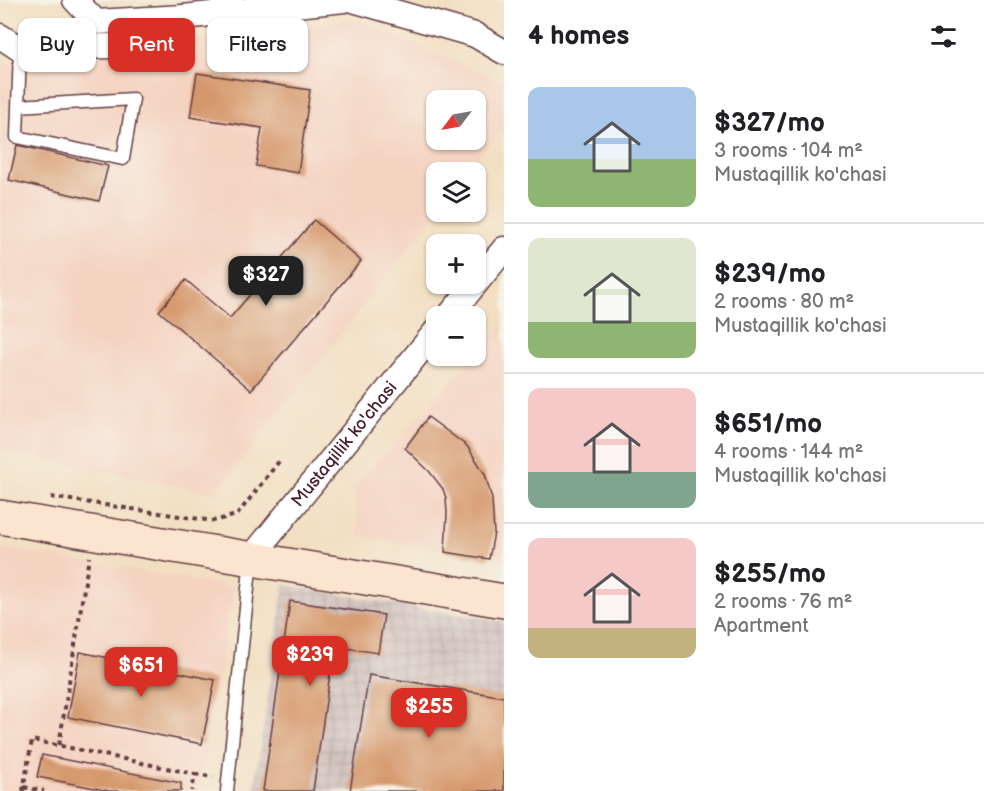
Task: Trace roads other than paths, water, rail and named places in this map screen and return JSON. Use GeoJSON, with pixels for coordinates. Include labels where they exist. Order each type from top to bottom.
{"type":"FeatureCollection","features":[{"type":"Feature","properties":{"kind":"main road"},"geometry":{"type":"LineString","coordinates":[[0,517],[504,602]]}},
{"type":"Feature","properties":{"kind":"street"},"geometry":{"type":"LineString","coordinates":[[75,0],[96,22],[183,17],[345,0]]}},
{"type":"Feature","properties":{"kind":"street"},"geometry":{"type":"LineString","coordinates":[[353,0],[475,35],[504,52]]}},
{"type":"Feature","properties":{"kind":"street"},"geometry":{"type":"LineString","coordinates":[[10,42],[141,45],[183,17]]}},
{"type":"Feature","properties":{"kind":"street"},"geometry":{"type":"LineString","coordinates":[[457,306],[504,249]]}},
{"type":"Feature","properties":{"kind":"street","name":"Mustaqillik ko'chasi"},"geometry":{"type":"LineString","coordinates":[[251,558],[426,343]]}},
{"type":"Feature","properties":{"kind":"lane"},"geometry":{"type":"LineString","coordinates":[[10,42],[18,106],[17,137],[123,159],[134,99],[18,106]]}},
{"type":"Feature","properties":{"kind":"lane"},"geometry":{"type":"LineString","coordinates":[[227,791],[251,558]]}}]}
